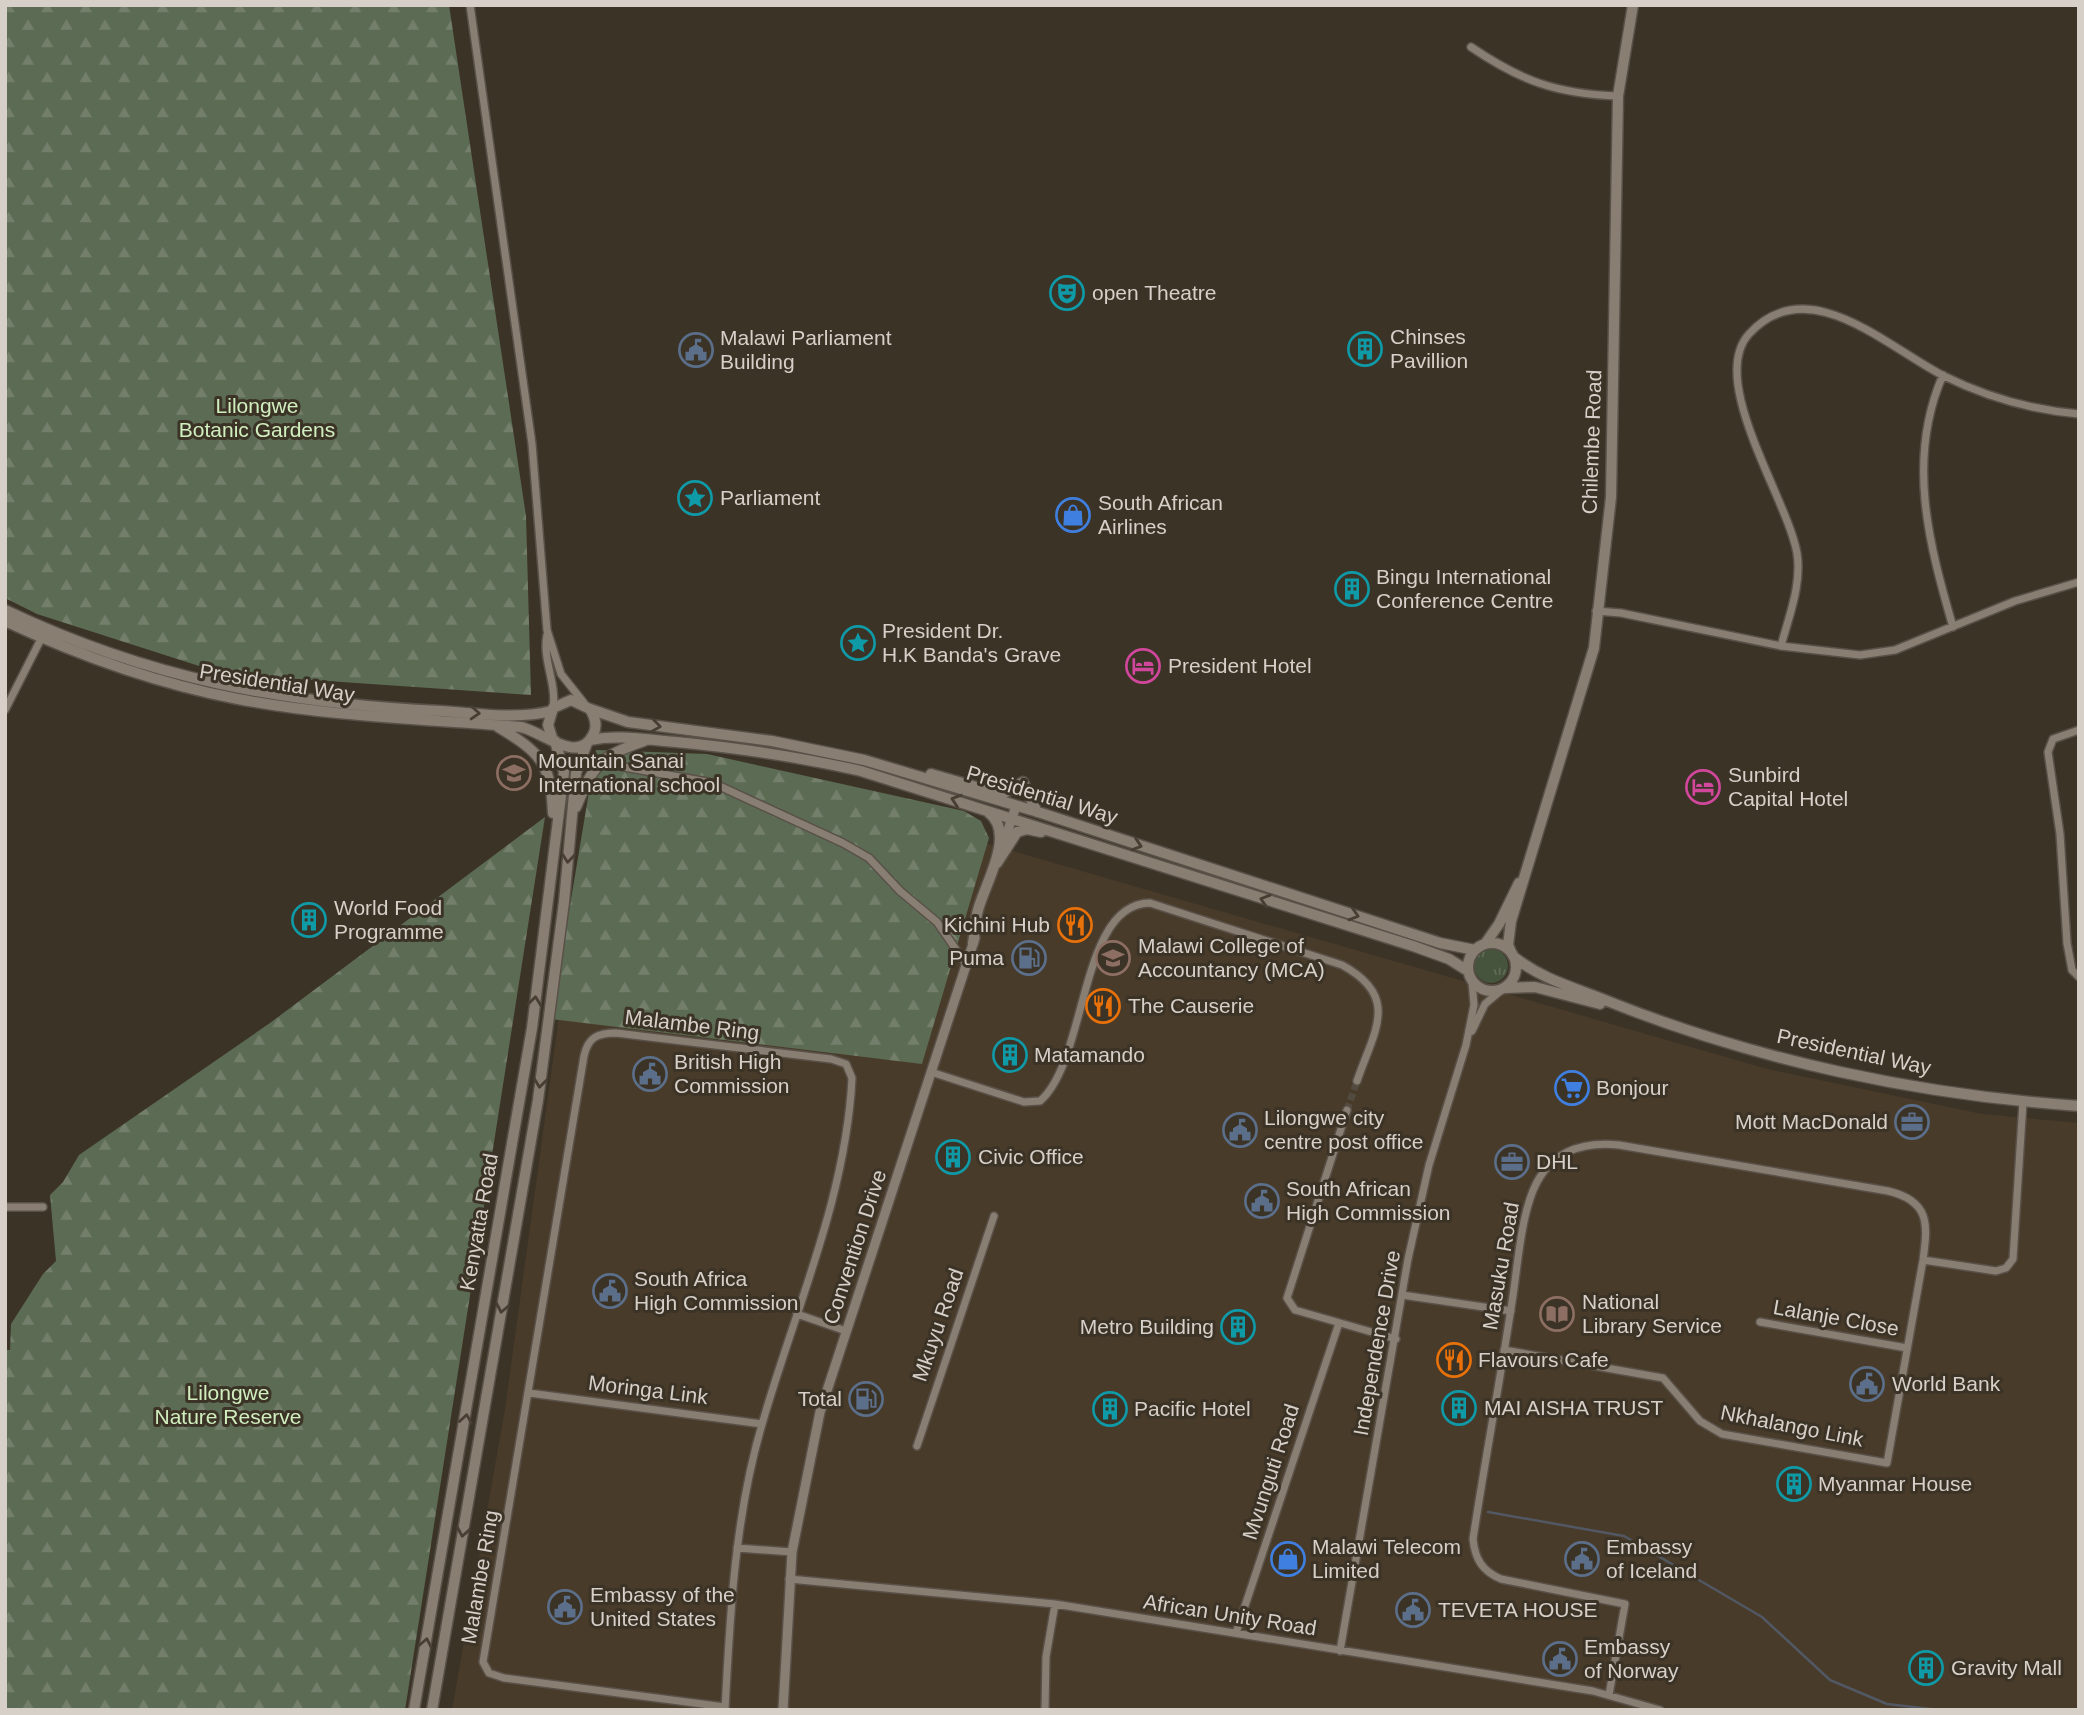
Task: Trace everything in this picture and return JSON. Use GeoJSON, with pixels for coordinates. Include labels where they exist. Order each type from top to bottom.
{"type":"FeatureCollection","features":[{"type":"Feature","properties":{"kind":"main road","name":"Chilembe Road"},"geometry":{"type":"LineString","coordinates":[[1525,870],[1594,648],[1596,611],[1611,497],[1618,96],[1621,60],[1633,5]]}},
{"type":"Feature","properties":{"kind":"main road","name":"Presidential Way"},"geometry":{"type":"LineString","coordinates":[[5,610],[43,627],[176,675],[239,690],[378,708],[518,714],[552,710],[571,701],[628,722],[799,746],[897,770],[1038,812],[1440,943],[1475,950]]}},
{"type":"Feature","properties":{"kind":"main road","name":"Presidential Way"},"geometry":{"type":"LineString","coordinates":[[5,621],[165,681],[240,700],[377,718],[534,730],[572,748],[589,741],[648,740],[790,756],[861,771],[1413,946],[1449,959],[1468,971]]}},
{"type":"Feature","properties":{"kind":"main road"},"geometry":{"type":"LineString","coordinates":[[589,707],[596,724],[589,741]]}},
{"type":"Feature","properties":{"kind":"main road"},"geometry":{"type":"LineString","coordinates":[[552,710],[548,725],[553,740]]}},
{"type":"Feature","properties":{"kind":"main road"},"geometry":{"type":"LineString","coordinates":[[494,725],[527,744],[541,758],[550,779],[555,835]]}},
{"type":"Feature","properties":{"kind":"main road","name":"Kenyatta Road"},"geometry":{"type":"LineString","coordinates":[[414,1710],[532,1028],[564,772],[553,740]]}},
{"type":"Feature","properties":{"kind":"main road"},"geometry":{"type":"LineString","coordinates":[[570,820],[590,772],[626,748],[648,740]]}},
{"type":"Feature","properties":{"kind":"main road","name":"Kenyatta Road"},"geometry":{"type":"LineString","coordinates":[[432,1710],[538,1100],[564,902],[570,820],[578,764],[589,741]]}},
{"type":"Feature","properties":{"kind":"main road"},"geometry":{"type":"LineString","coordinates":[[897,770],[937,775],[997,793],[1006,793],[1023,782],[1038,812]]}},
{"type":"Feature","properties":{"kind":"main road"},"geometry":{"type":"LineString","coordinates":[[973,943],[978,910],[1000,837],[994,816],[978,807]]}},
{"type":"Feature","properties":{"kind":"main road"},"geometry":{"type":"LineString","coordinates":[[996,863],[1012,836],[1027,829],[1091,848],[1129,855]]}},
{"type":"Feature","properties":{"kind":"main road"},"geometry":{"type":"LineString","coordinates":[[1525,870],[1508,934],[1515,975],[1504,988],[1487,991],[1472,982],[1468,971],[1469,959],[1475,950],[1485,944],[1499,924],[1525,870]]}},
{"type":"Feature","properties":{"kind":"main road"},"geometry":{"type":"LineString","coordinates":[[1485,944],[1497,943],[1513,955]]}},
{"type":"Feature","properties":{"kind":"main road","name":"Presidential Way"},"geometry":{"type":"LineString","coordinates":[[1513,955],[1542,976],[1628,1009],[1774,1056],[1949,1092],[2079,1106]]}},
{"type":"Feature","properties":{"kind":"main road","name":"Presidential Way"},"geometry":{"type":"LineString","coordinates":[[1504,988],[1535,987],[1628,1009]]}},
{"type":"Feature","properties":{"kind":"street"},"geometry":{"type":"LineString","coordinates":[[470,5],[533,444],[547,630],[546,649],[555,688],[552,710]]}},
{"type":"Feature","properties":{"kind":"street"},"geometry":{"type":"LineString","coordinates":[[1471,47],[1520,77],[1543,87],[1618,96]]}},
{"type":"Feature","properties":{"kind":"street"},"geometry":{"type":"LineString","coordinates":[[1781,646],[1796,586],[1796,552],[1736,386],[1736,363],[1741,345],[1751,332],[1774,314],[1814,308],[1840,316],[1943,375],[2007,401],[2079,414]]}},
{"type":"Feature","properties":{"kind":"street"},"geometry":{"type":"LineString","coordinates":[[1943,375],[1926,426],[1923,486],[1927,528],[1954,627]]}},
{"type":"Feature","properties":{"kind":"street"},"geometry":{"type":"LineString","coordinates":[[1596,611],[1621,613],[1781,646],[1844,654],[1878,653],[1909,646],[2015,601],[2079,582]]}},
{"type":"Feature","properties":{"kind":"street"},"geometry":{"type":"LineString","coordinates":[[547,630],[561,674],[589,707]]}},
{"type":"Feature","properties":{"kind":"street"},"geometry":{"type":"LineString","coordinates":[[5,710],[42,637]]}},
{"type":"Feature","properties":{"kind":"street"},"geometry":{"type":"LineString","coordinates":[[2079,730],[2053,739],[2048,752],[2060,834],[2068,950],[2072,970],[2079,976]]}},
{"type":"Feature","properties":{"kind":"street"},"geometry":{"type":"LineString","coordinates":[[602,763],[713,783],[843,843],[869,858],[900,891],[937,922],[966,964]]}},
{"type":"Feature","properties":{"kind":"street","name":"Convention Drive"},"geometry":{"type":"LineString","coordinates":[[783,1710],[789,1579],[810,1454],[846,1331],[1016,806]]}},
{"type":"Feature","properties":{"kind":"street"},"geometry":{"type":"LineString","coordinates":[[930,1072],[1024,1102],[1040,1101],[1052,1089],[1065,1063],[1109,926],[1127,908],[1150,904],[1342,965],[1366,980],[1377,997],[1379,1010],[1357,1081]]}},
{"type":"Feature","properties":{"kind":"street","name":"Independence Drive"},"geometry":{"type":"LineString","coordinates":[[1340,1651],[1402,1295],[1429,1165],[1466,1045],[1474,1005],[1472,982]]}},
{"type":"Feature","properties":{"kind":"street","name":"Independence Drive"},"geometry":{"type":"LineString","coordinates":[[1466,1045],[1481,1011],[1504,988]]}},
{"type":"Feature","properties":{"kind":"street","name":"Malambe Ring"},"geometry":{"type":"LineString","coordinates":[[616,1033],[831,1059],[849,1068],[851,1083],[838,1184],[797,1314],[762,1424],[737,1548],[725,1709],[504,1678],[484,1668],[584,1056],[591,1039],[600,1034],[616,1033]]}},
{"type":"Feature","properties":{"kind":"street"},"geometry":{"type":"LineString","coordinates":[[1923,1260],[1996,1271],[2006,1268],[2012,1259],[2023,1102]]}},
{"type":"Feature","properties":{"kind":"street"},"geometry":{"type":"LineString","coordinates":[[1347,1110],[1287,1298],[1295,1310],[1396,1339]]}},
{"type":"Feature","properties":{"kind":"street","name":"Masuku Road"},"geometry":{"type":"LineString","coordinates":[[1609,1695],[1625,1604],[1501,1579],[1485,1570],[1474,1551],[1473,1539],[1504,1350],[1534,1188],[1558,1157],[1585,1145],[1619,1145],[1899,1194],[1915,1203],[1925,1217],[1927,1234],[1887,1463]]}},
{"type":"Feature","properties":{"kind":"street"},"geometry":{"type":"LineString","coordinates":[[5,1206],[43,1206]]}},
{"type":"Feature","properties":{"kind":"street","name":"Mkuyu Road"},"geometry":{"type":"LineString","coordinates":[[917,1446],[994,1216]]}},
{"type":"Feature","properties":{"kind":"street"},"geometry":{"type":"LineString","coordinates":[[1402,1295],[1511,1311]]}},
{"type":"Feature","properties":{"kind":"street"},"geometry":{"type":"LineString","coordinates":[[797,1314],[846,1331]]}},
{"type":"Feature","properties":{"kind":"street","name":"Lalanje Close"},"geometry":{"type":"LineString","coordinates":[[1760,1322],[1907,1348]]}},
{"type":"Feature","properties":{"kind":"street","name":"Mvunguti Road"},"geometry":{"type":"LineString","coordinates":[[1236,1633],[1339,1324]]}},
{"type":"Feature","properties":{"kind":"street","name":"Nkhalango Link"},"geometry":{"type":"LineString","coordinates":[[1504,1350],[1654,1375],[1669,1382],[1700,1421],[1714,1431],[1887,1463]]}},
{"type":"Feature","properties":{"kind":"street","name":"Moringa Link"},"geometry":{"type":"LineString","coordinates":[[529,1393],[762,1424]]}},
{"type":"Feature","properties":{"kind":"street"},"geometry":{"type":"LineString","coordinates":[[737,1548],[792,1552]]}},
{"type":"Feature","properties":{"kind":"street","name":"African Unity Road"},"geometry":{"type":"LineString","coordinates":[[789,1579],[1055,1604],[1609,1695],[1660,1710]]}},
{"type":"Feature","properties":{"kind":"street"},"geometry":{"type":"LineString","coordinates":[[1045,1710],[1046,1657],[1055,1604]]}},
{"type":"Feature","properties":{"kind":"shaded area"},"geometry":{"type":"Polygon","coordinates":[[[595,755],[992,845],[1767,1069],[1982,1114],[2079,1123],[2079,1710],[452,1710],[505,1409],[595,755]]]}},
{"type":"Feature","properties":{"kind":"green space","name":"Lilongwe Botanic Gardens"},"geometry":{"type":"Polygon","coordinates":[[[5,5],[449,5],[526,516],[531,695],[224,674],[37,614],[5,598],[5,5]]]}},
{"type":"Feature","properties":{"kind":"green space"},"geometry":{"type":"Polygon","coordinates":[[[596,750],[707,754],[964,811],[981,821],[989,838],[922,1064],[551,1019],[596,750]]]}},
{"type":"Feature","properties":{"kind":"green space","name":"Lilongwe Nature Reserve"},"geometry":{"type":"Polygon","coordinates":[[[545,817],[405,1710],[5,1710],[5,1350],[10,1350],[11,1324],[43,1274],[56,1261],[50,1195],[63,1182],[79,1155],[270,1023],[545,817]]]}},
{"type":"Feature","properties":{"kind":"green space"},"geometry":{"type":"Polygon","coordinates":[[[1491,949],[1503,954],[1508,966],[1503,978],[1491,983],[1479,978],[1474,966],[1479,954],[1491,949]]]}},
{"type":"Feature","properties":{"kind":"waterway"},"geometry":{"type":"LineString","coordinates":[[1488,1512],[1624,1536],[1762,1617],[1830,1680],[1887,1704],[1939,1710]]}},
{"type":"Feature","properties":{"kind":"tunnel"},"geometry":{"type":"LineString","coordinates":[[1347,1110],[1357,1081]]}},
{"type":"Feature","properties":{"kind":"place","name":"open Theatre"},"geometry":{"type":"Point","coordinates":[1067,293]}},
{"type":"Feature","properties":{"kind":"place","name":"Chinses Pavillion"},"geometry":{"type":"Point","coordinates":[1365,349]}},
{"type":"Feature","properties":{"kind":"place","name":"Malawi Parliament Building"},"geometry":{"type":"Point","coordinates":[696,350]}},
{"type":"Feature","properties":{"kind":"place","name":"Parliament"},"geometry":{"type":"Point","coordinates":[695,498]}},
{"type":"Feature","properties":{"kind":"place","name":"South African Airlines"},"geometry":{"type":"Point","coordinates":[1073,515]}},
{"type":"Feature","properties":{"kind":"place","name":"Bingu International Conference Centre"},"geometry":{"type":"Point","coordinates":[1352,589]}},
{"type":"Feature","properties":{"kind":"place","name":"President Dr. H.K Banda's Grave"},"geometry":{"type":"Point","coordinates":[858,643]}},
{"type":"Feature","properties":{"kind":"place","name":"President Hotel"},"geometry":{"type":"Point","coordinates":[1143,666]}},
{"type":"Feature","properties":{"kind":"place","name":"Mountain Sanai International school"},"geometry":{"type":"Point","coordinates":[514,773]}},
{"type":"Feature","properties":{"kind":"place","name":"Sunbird Capital Hotel"},"geometry":{"type":"Point","coordinates":[1703,787]}},
{"type":"Feature","properties":{"kind":"place","name":"World Food Programme"},"geometry":{"type":"Point","coordinates":[309,920]}},
{"type":"Feature","properties":{"kind":"place","name":"Kichini Hub"},"geometry":{"type":"Point","coordinates":[1075,925]}},
{"type":"Feature","properties":{"kind":"place","name":"Puma"},"geometry":{"type":"Point","coordinates":[1029,958]}},
{"type":"Feature","properties":{"kind":"place","name":"Malawi College of Accountancy (MCA)"},"geometry":{"type":"Point","coordinates":[1113,958]}},
{"type":"Feature","properties":{"kind":"place","name":"The Causerie"},"geometry":{"type":"Point","coordinates":[1103,1006]}},
{"type":"Feature","properties":{"kind":"place","name":"Matamando"},"geometry":{"type":"Point","coordinates":[1010,1055]}},
{"type":"Feature","properties":{"kind":"place","name":"British High Commission"},"geometry":{"type":"Point","coordinates":[650,1074]}},
{"type":"Feature","properties":{"kind":"place","name":"Bonjour"},"geometry":{"type":"Point","coordinates":[1572,1088]}},
{"type":"Feature","properties":{"kind":"place","name":"Mott MacDonald"},"geometry":{"type":"Point","coordinates":[1912,1122]}},
{"type":"Feature","properties":{"kind":"place","name":"Lilongwe city centre post office"},"geometry":{"type":"Point","coordinates":[1240,1130]}},
{"type":"Feature","properties":{"kind":"place","name":"Civic Office"},"geometry":{"type":"Point","coordinates":[953,1157]}},
{"type":"Feature","properties":{"kind":"place","name":"DHL"},"geometry":{"type":"Point","coordinates":[1512,1162]}},
{"type":"Feature","properties":{"kind":"place","name":"South African High Commission"},"geometry":{"type":"Point","coordinates":[1262,1201]}},
{"type":"Feature","properties":{"kind":"place","name":"South Africa High Commission"},"geometry":{"type":"Point","coordinates":[610,1291]}},
{"type":"Feature","properties":{"kind":"place","name":"National Library Service"},"geometry":{"type":"Point","coordinates":[1557,1314]}},
{"type":"Feature","properties":{"kind":"place","name":"Metro Building"},"geometry":{"type":"Point","coordinates":[1238,1327]}},
{"type":"Feature","properties":{"kind":"place","name":"Flavours Cafe"},"geometry":{"type":"Point","coordinates":[1454,1360]}},
{"type":"Feature","properties":{"kind":"place","name":"World Bank"},"geometry":{"type":"Point","coordinates":[1867,1384]}},
{"type":"Feature","properties":{"kind":"place","name":"Total"},"geometry":{"type":"Point","coordinates":[866,1399]}},
{"type":"Feature","properties":{"kind":"place","name":"MAI AISHA TRUST"},"geometry":{"type":"Point","coordinates":[1459,1408]}},
{"type":"Feature","properties":{"kind":"place","name":"Pacific Hotel"},"geometry":{"type":"Point","coordinates":[1110,1409]}},
{"type":"Feature","properties":{"kind":"place","name":"Myanmar House"},"geometry":{"type":"Point","coordinates":[1794,1484]}},
{"type":"Feature","properties":{"kind":"place","name":"Malawi Telecom Limited"},"geometry":{"type":"Point","coordinates":[1288,1559]}},
{"type":"Feature","properties":{"kind":"place","name":"Embassy of Iceland"},"geometry":{"type":"Point","coordinates":[1582,1559]}},
{"type":"Feature","properties":{"kind":"place","name":"Embassy of the United States"},"geometry":{"type":"Point","coordinates":[565,1607]}},
{"type":"Feature","properties":{"kind":"place","name":"TEVETA HOUSE"},"geometry":{"type":"Point","coordinates":[1413,1610]}},
{"type":"Feature","properties":{"kind":"place","name":"Embassy of Norway"},"geometry":{"type":"Point","coordinates":[1560,1659]}},
{"type":"Feature","properties":{"kind":"place","name":"Gravity Mall"},"geometry":{"type":"Point","coordinates":[1926,1668]}}]}
